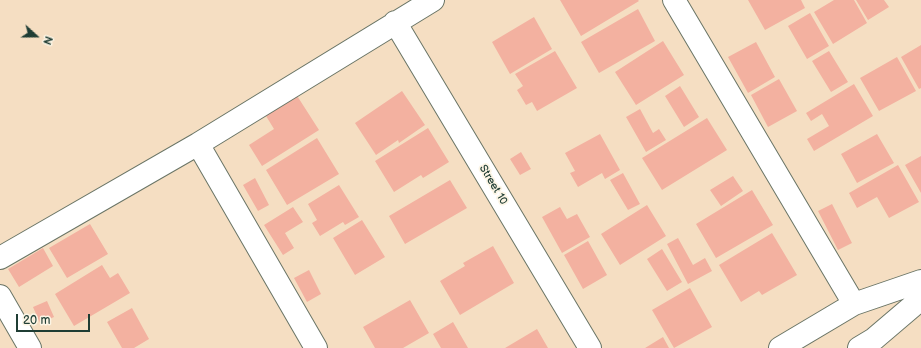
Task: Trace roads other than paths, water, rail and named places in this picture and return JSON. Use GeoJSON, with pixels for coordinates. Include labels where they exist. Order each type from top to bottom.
{"type":"FeatureCollection","features":[{"type":"Feature","properties":{"kind":"street"},"geometry":{"type":"LineString","coordinates":[[0,258],[198,144],[433,0]]}},
{"type":"Feature","properties":{"kind":"street"},"geometry":{"type":"LineString","coordinates":[[674,0],[854,304]]}},
{"type":"Feature","properties":{"kind":"street","name":"Street 10"},"geometry":{"type":"LineString","coordinates":[[395,22],[590,348]]}},
{"type":"Feature","properties":{"kind":"street"},"geometry":{"type":"LineString","coordinates":[[198,144],[316,348]]}},
{"type":"Feature","properties":{"kind":"street"},"geometry":{"type":"LineString","coordinates":[[780,348],[854,304],[921,281]]}},
{"type":"Feature","properties":{"kind":"street"},"geometry":{"type":"LineString","coordinates":[[0,296],[30,348]]}},
{"type":"Feature","properties":{"kind":"street"},"geometry":{"type":"LineString","coordinates":[[871,345],[921,299]]}}]}
